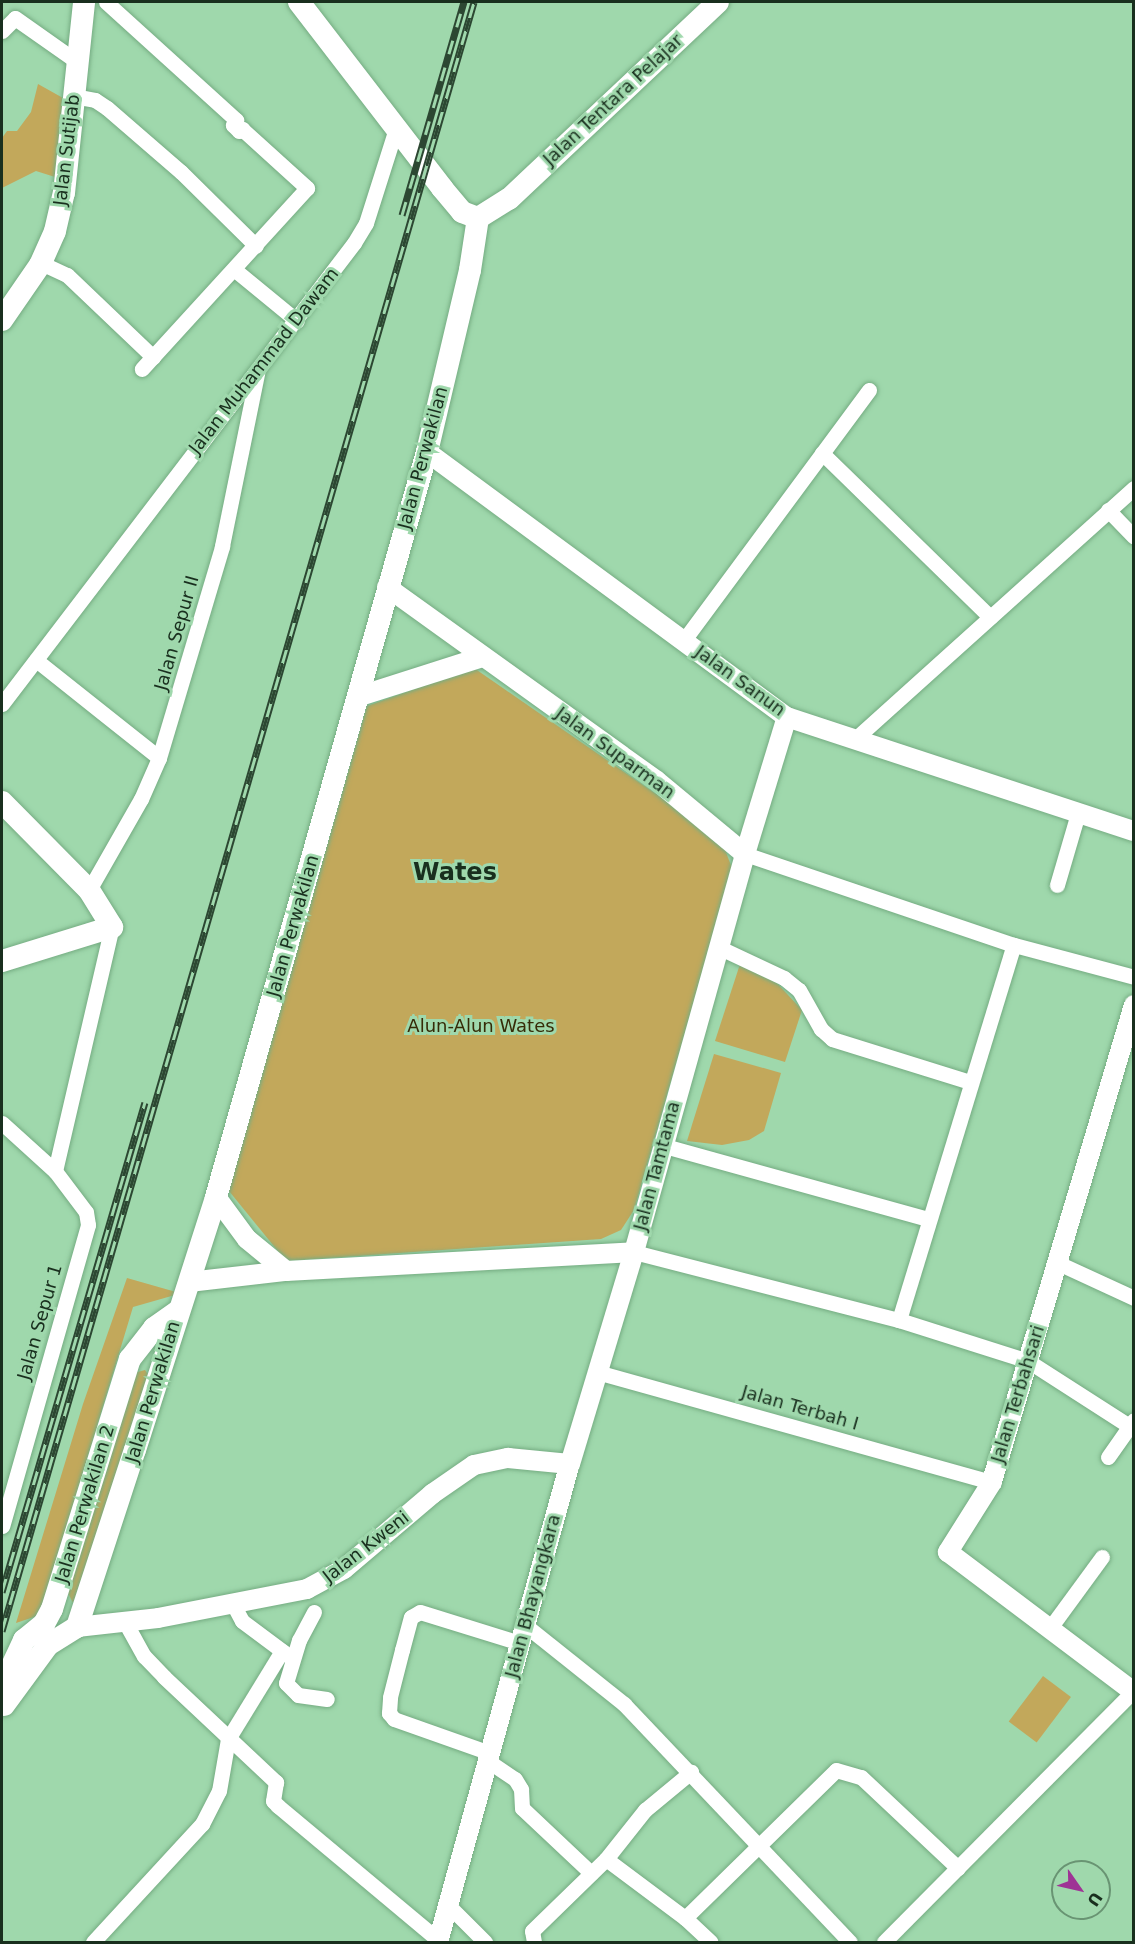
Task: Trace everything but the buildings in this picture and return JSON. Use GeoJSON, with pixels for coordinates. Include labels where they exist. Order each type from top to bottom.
{"type":"FeatureCollection","features":[{"type":"Feature","properties":{"kind":"main road","name":"Jalan Sutijab"},"geometry":{"type":"LineString","coordinates":[[2,320],[41,263],[55,231],[64,193],[76,61],[84,2]]}},
{"type":"Feature","properties":{"kind":"main road"},"geometry":{"type":"LineString","coordinates":[[298,2],[397,125],[462,212],[478,218]]}},
{"type":"Feature","properties":{"kind":"main road","name":"Jalan Tentara Pelajar"},"geometry":{"type":"LineString","coordinates":[[478,218],[509,199],[718,2]]}},
{"type":"Feature","properties":{"kind":"main road","name":"Jalan Perwakilan"},"geometry":{"type":"LineString","coordinates":[[78,1627],[216,1197],[387,587],[428,452],[470,270],[478,218]]}},
{"type":"Feature","properties":{"kind":"main road"},"geometry":{"type":"LineString","coordinates":[[2,802],[89,890],[112,927],[2,962]]}},
{"type":"Feature","properties":{"kind":"main road","name":"Jalan Perwakilan 2"},"geometry":{"type":"LineString","coordinates":[[3,1711],[11,1668],[24,1640],[44,1624],[52,1609],[130,1359],[154,1328],[178,1311]]}},
{"type":"Feature","properties":{"kind":"main road"},"geometry":{"type":"LineString","coordinates":[[3,1711],[48,1645],[78,1627]]}},
{"type":"Feature","properties":{"kind":"street"},"geometry":{"type":"LineString","coordinates":[[106,2],[236,120],[233,125],[239,131],[242,129],[307,188],[235,270],[142,369]]}},
{"type":"Feature","properties":{"kind":"street"},"geometry":{"type":"LineString","coordinates":[[2,29],[15,18],[76,61]]}},
{"type":"Feature","properties":{"kind":"street"},"geometry":{"type":"LineString","coordinates":[[73,96],[95,100],[107,108],[181,172],[256,246]]}},
{"type":"Feature","properties":{"kind":"street","name":"Jalan Muhammad Dawam"},"geometry":{"type":"LineString","coordinates":[[2,704],[297,321],[366,223],[397,125]]}},
{"type":"Feature","properties":{"kind":"street"},"geometry":{"type":"LineString","coordinates":[[41,263],[67,275],[153,357]]}},
{"type":"Feature","properties":{"kind":"street"},"geometry":{"type":"LineString","coordinates":[[235,270],[297,321]]}},
{"type":"Feature","properties":{"kind":"street","name":"Jalan Sepur II"},"geometry":{"type":"LineString","coordinates":[[89,890],[141,799],[159,758],[222,546],[258,371]]}},
{"type":"Feature","properties":{"kind":"street"},"geometry":{"type":"LineString","coordinates":[[684,640],[869,390]]}},
{"type":"Feature","properties":{"kind":"street","name":"Jalan Sanun"},"geometry":{"type":"LineString","coordinates":[[428,452],[787,717],[1134,831]]}},
{"type":"Feature","properties":{"kind":"street"},"geometry":{"type":"LineString","coordinates":[[822,453],[990,617]]}},
{"type":"Feature","properties":{"kind":"street"},"geometry":{"type":"LineString","coordinates":[[855,740],[1134,488]]}},
{"type":"Feature","properties":{"kind":"street"},"geometry":{"type":"LineString","coordinates":[[1108,510],[1134,537]]}},
{"type":"Feature","properties":{"kind":"street","name":"Jalan Suparman"},"geometry":{"type":"LineString","coordinates":[[387,587],[657,781],[745,854]]}},
{"type":"Feature","properties":{"kind":"street"},"geometry":{"type":"LineString","coordinates":[[357,697],[482,657]]}},
{"type":"Feature","properties":{"kind":"street"},"geometry":{"type":"LineString","coordinates":[[36,660],[159,758]]}},
{"type":"Feature","properties":{"kind":"street","name":"Jalan Tamtama"},"geometry":{"type":"LineString","coordinates":[[189,1282],[286,1271],[634,1252],[661,1145],[787,717]]}},
{"type":"Feature","properties":{"kind":"street"},"geometry":{"type":"LineString","coordinates":[[1057,885],[1078,813]]}},
{"type":"Feature","properties":{"kind":"street"},"geometry":{"type":"LineString","coordinates":[[745,854],[1014,945],[1134,977]]}},
{"type":"Feature","properties":{"kind":"street"},"geometry":{"type":"LineString","coordinates":[[55,1171],[112,927]]}},
{"type":"Feature","properties":{"kind":"street"},"geometry":{"type":"LineString","coordinates":[[899,1320],[970,1082],[1014,945]]}},
{"type":"Feature","properties":{"kind":"street"},"geometry":{"type":"LineString","coordinates":[[718,947],[784,978],[799,990],[820,1029],[832,1039],[970,1082]]}},
{"type":"Feature","properties":{"kind":"street","name":"Jalan Terbahsari"},"geometry":{"type":"LineString","coordinates":[[1133,1691],[948,1552],[992,1482],[1134,1005]]}},
{"type":"Feature","properties":{"kind":"street","name":"Jalan Sepur 1"},"geometry":{"type":"LineString","coordinates":[[2,1123],[55,1171],[86,1212],[88,1225],[2,1526]]}},
{"type":"Feature","properties":{"kind":"street"},"geometry":{"type":"LineString","coordinates":[[661,1145],[928,1219]]}},
{"type":"Feature","properties":{"kind":"street"},"geometry":{"type":"LineString","coordinates":[[216,1197],[248,1239],[286,1271]]}},
{"type":"Feature","properties":{"kind":"street"},"geometry":{"type":"LineString","coordinates":[[634,1252],[899,1320],[1028,1361],[1132,1425],[1108,1457]]}},
{"type":"Feature","properties":{"kind":"street","name":"Jalan Bhayangkara"},"geometry":{"type":"LineString","coordinates":[[438,1941],[570,1464],[634,1252]]}},
{"type":"Feature","properties":{"kind":"street"},"geometry":{"type":"LineString","coordinates":[[1058,1263],[1134,1298]]}},
{"type":"Feature","properties":{"kind":"street","name":"Jalan Terbah I"},"geometry":{"type":"LineString","coordinates":[[597,1371],[992,1482]]}},
{"type":"Feature","properties":{"kind":"street","name":"Jalan Kweni"},"geometry":{"type":"LineString","coordinates":[[78,1627],[125,1622],[307,1589],[327,1580],[432,1494],[474,1465],[508,1458],[570,1464]]}},
{"type":"Feature","properties":{"kind":"street"},"geometry":{"type":"LineString","coordinates":[[1050,1628],[1102,1557]]}},
{"type":"Feature","properties":{"kind":"street"},"geometry":{"type":"LineString","coordinates":[[233,1604],[242,1621],[287,1655]]}},
{"type":"Feature","properties":{"kind":"street"},"geometry":{"type":"LineString","coordinates":[[93,1942],[202,1824],[219,1791],[228,1739],[314,1612]]}},
{"type":"Feature","properties":{"kind":"street"},"geometry":{"type":"LineString","coordinates":[[591,1873],[522,1808],[521,1789],[515,1779],[489,1757],[394,1719],[389,1713],[390,1697],[411,1617],[420,1612],[522,1634],[607,1689],[691,1772],[759,1845],[840,1939]]}},
{"type":"Feature","properties":{"kind":"street"},"geometry":{"type":"LineString","coordinates":[[125,1622],[144,1656],[228,1739],[276,1782],[273,1801],[438,1941]]}},
{"type":"Feature","properties":{"kind":"street"},"geometry":{"type":"LineString","coordinates":[[287,1655],[287,1688],[298,1695],[327,1700]]}},
{"type":"Feature","properties":{"kind":"street"},"geometry":{"type":"LineString","coordinates":[[884,1942],[1133,1691]]}},
{"type":"Feature","properties":{"kind":"street"},"geometry":{"type":"LineString","coordinates":[[685,1918],[836,1770],[842,1769],[861,1777],[958,1868]]}},
{"type":"Feature","properties":{"kind":"street"},"geometry":{"type":"LineString","coordinates":[[534,1942],[532,1931],[606,1859],[645,1810],[691,1772]]}},
{"type":"Feature","properties":{"kind":"street"},"geometry":{"type":"LineString","coordinates":[[606,1859],[685,1918],[711,1942]]}},
{"type":"Feature","properties":{"kind":"street"},"geometry":{"type":"LineString","coordinates":[[448,1906],[485,1942]]}},
{"type":"Feature","properties":{"kind":"green space"},"geometry":{"type":"Polygon","coordinates":[[[38,84],[63,98],[55,177],[36,171],[2,188],[2,138],[7,131],[17,131],[31,112],[38,84]]]}},
{"type":"Feature","properties":{"kind":"green space","name":"Alun-Alun Wates"},"geometry":{"type":"Polygon","coordinates":[[[474,668],[721,839],[732,868],[634,1210],[621,1230],[601,1239],[286,1261],[229,1191],[367,706],[474,668]]]}},
{"type":"Feature","properties":{"kind":"green space"},"geometry":{"type":"Polygon","coordinates":[[[741,961],[775,981],[802,1010],[785,1062],[715,1041],[741,961]]]}},
{"type":"Feature","properties":{"kind":"green space"},"geometry":{"type":"Polygon","coordinates":[[[714,1054],[781,1073],[764,1131],[749,1140],[722,1145],[687,1141],[714,1054]]]}},
{"type":"Feature","properties":{"kind":"green space"},"geometry":{"type":"Polygon","coordinates":[[[127,1278],[176,1292],[175,1295],[133,1307],[40,1615],[16,1623],[83,1404],[127,1278]]]}},
{"type":"Feature","properties":{"kind":"green space"},"geometry":{"type":"Polygon","coordinates":[[[145,1370],[151,1379],[73,1603],[68,1593],[134,1373],[145,1370]]]}},
{"type":"Feature","properties":{"kind":"green space"},"geometry":{"type":"Polygon","coordinates":[[[1043,1676],[1071,1697],[1037,1743],[1009,1722],[1043,1676]]]}},
{"type":"Feature","properties":{"kind":"railway"},"geometry":{"type":"LineString","coordinates":[[402,215],[464,2]]}},
{"type":"Feature","properties":{"kind":"railway"},"geometry":{"type":"LineString","coordinates":[[2,1631],[474,2]]}},
{"type":"Feature","properties":{"kind":"railway"},"geometry":{"type":"LineString","coordinates":[[2,1592],[145,1102]]}},
{"type":"Feature","properties":{"kind":"district","name":"Wates"},"geometry":{"type":"Point","coordinates":[455,873]}}]}
